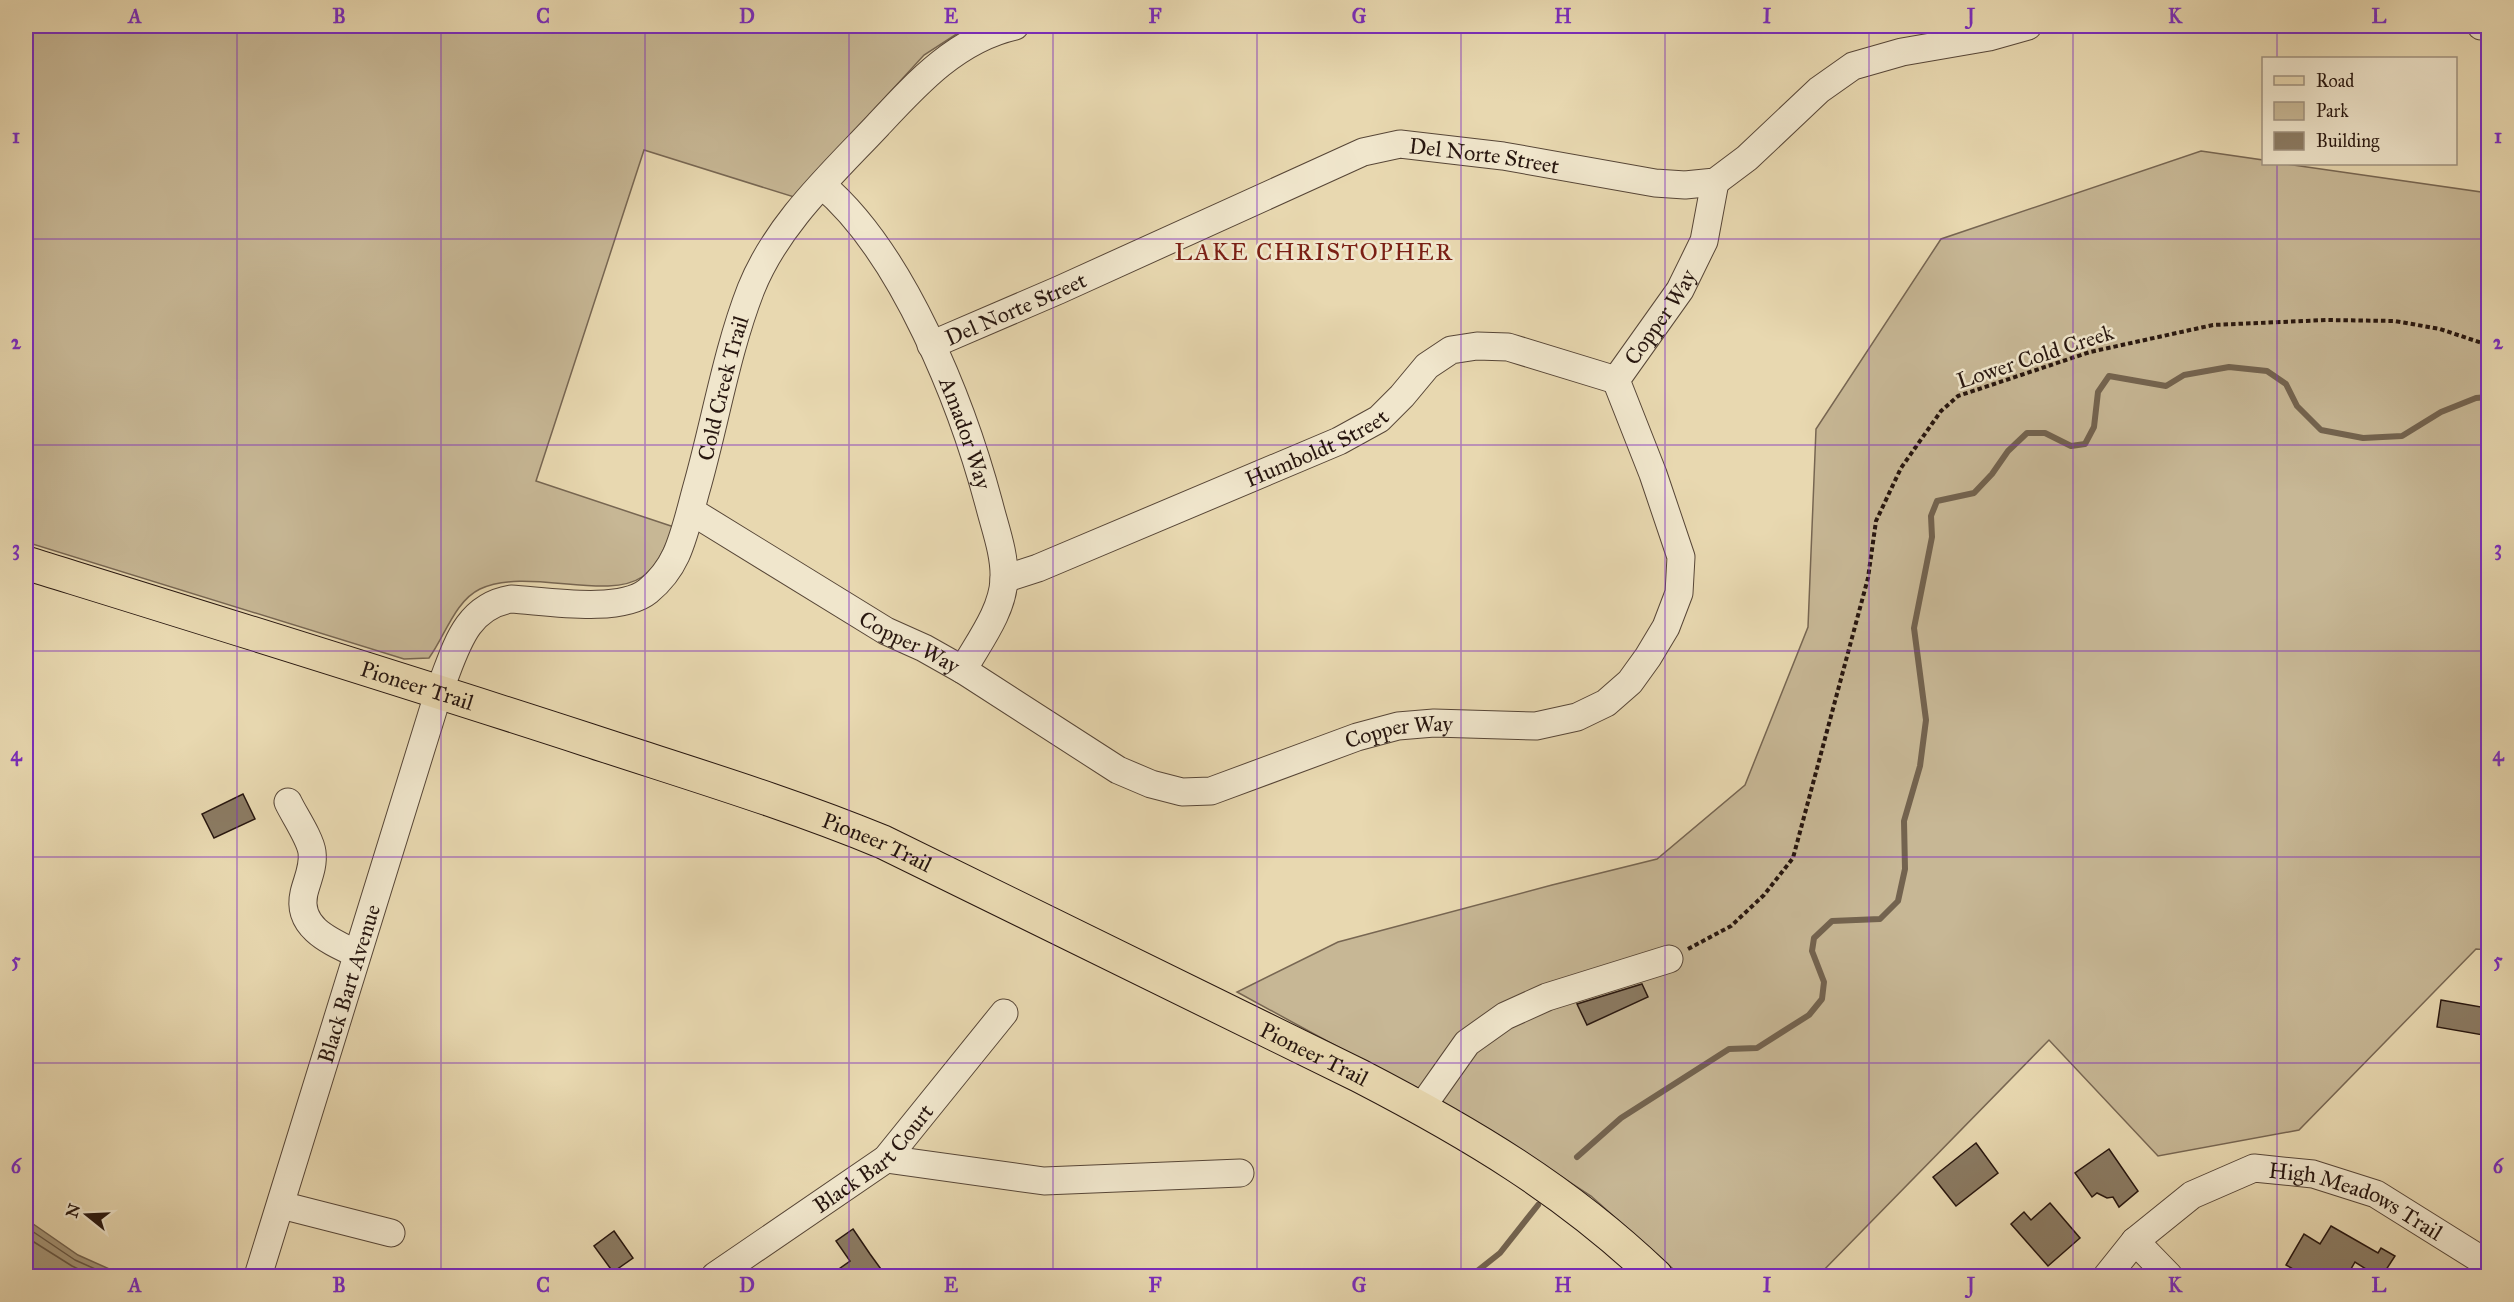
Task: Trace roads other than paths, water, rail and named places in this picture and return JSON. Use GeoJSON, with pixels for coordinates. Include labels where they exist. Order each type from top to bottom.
{"type":"FeatureCollection","features":[{"type":"Feature","properties":{"kind":"main road","name":"Pioneer Trail"},"geometry":{"type":"LineString","coordinates":[[26,563],[439,691],[751,792],[884,842],[1421,1108],[1476,1139],[1551,1188],[1609,1234],[1656,1276]]}},
{"type":"Feature","properties":{"kind":"street","name":"Cold Creek Trail"},"geometry":{"type":"LineString","coordinates":[[439,691],[469,622],[481,610],[496,601],[511,599],[613,604],[632,600],[648,591],[676,556],[691,511],[733,345],[751,290],[763,262],[783,231],[822,185],[933,67],[962,48],[998,30],[1015,26]]}},
{"type":"Feature","properties":{"kind":"street"},"geometry":{"type":"LineString","coordinates":[[1715,182],[1747,158],[1819,90],[1853,66],[1902,52],[1989,38],[2028,26]]}},
{"type":"Feature","properties":{"kind":"street","name":"Del Norte Street"},"geometry":{"type":"LineString","coordinates":[[930,345],[1059,290],[1363,152],[1400,144],[1503,156],[1654,183],[1685,185],[1715,182]]}},
{"type":"Feature","properties":{"kind":"street","name":"Copper Way"},"geometry":{"type":"LineString","coordinates":[[691,511],[886,631],[924,648],[963,670],[1118,770],[1151,784],[1182,792],[1211,790],[1357,736],[1398,726],[1434,723],[1536,726],[1577,717],[1606,703],[1630,682],[1666,627],[1679,593],[1682,558],[1653,474],[1616,380],[1680,290],[1704,241],[1715,182]]}},
{"type":"Feature","properties":{"kind":"street","name":"Amador Way"},"geometry":{"type":"LineString","coordinates":[[822,185],[846,208],[881,254],[930,345],[955,400],[981,475],[999,543],[1004,579],[1002,597],[963,670]]}},
{"type":"Feature","properties":{"kind":"street","name":"Humboldt Street"},"geometry":{"type":"LineString","coordinates":[[1004,579],[1038,568],[1339,441],[1379,419],[1427,366],[1451,350],[1477,346],[1508,346],[1616,380]]}},
{"type":"Feature","properties":{"kind":"street","name":"Black Bart Avenue"},"geometry":{"type":"LineString","coordinates":[[258,1276],[439,691]]}},
{"type":"Feature","properties":{"kind":"street"},"geometry":{"type":"LineString","coordinates":[[288,802],[312,850],[312,863],[303,896],[305,919],[324,937],[357,954]]}},
{"type":"Feature","properties":{"kind":"street"},"geometry":{"type":"LineString","coordinates":[[1421,1108],[1467,1043],[1505,1016],[1547,997],[1669,959]]}},
{"type":"Feature","properties":{"kind":"street","name":"Black Bart Court"},"geometry":{"type":"LineString","coordinates":[[715,1276],[886,1159],[1004,1013]]}},
{"type":"Feature","properties":{"kind":"street"},"geometry":{"type":"LineString","coordinates":[[886,1159],[1044,1181],[1240,1173]]}},
{"type":"Feature","properties":{"kind":"street","name":"High Meadows Trail"},"geometry":{"type":"LineString","coordinates":[[2107,1276],[2136,1241],[2192,1195],[2254,1168],[2313,1173],[2376,1194],[2488,1264]]}},
{"type":"Feature","properties":{"kind":"street"},"geometry":{"type":"LineString","coordinates":[[281,1205],[391,1233]]}},
{"type":"Feature","properties":{"kind":"street"},"geometry":{"type":"LineString","coordinates":[[2136,1241],[2169,1276]]}},
{"type":"Feature","properties":{"kind":"water"},"geometry":{"type":"Polygon","coordinates":[[[26,1219],[78,1255],[125,1276],[26,1276],[26,1219]]]}},
{"type":"Feature","properties":{"kind":"waterway"},"geometry":{"type":"LineString","coordinates":[[1577,1157],[1621,1118],[1729,1049],[1757,1048],[1809,1015],[1822,999],[1824,982],[1812,951],[1814,938],[1832,921],[1880,919],[1898,901],[1905,869],[1904,821],[1920,766],[1926,720],[1914,628],[1932,537],[1931,516],[1937,501],[1974,493],[1992,474],[2008,451],[2027,433],[2045,433],[2071,446],[2085,444],[2094,427],[2098,392],[2109,376],[2166,386],[2184,375],[2229,367],[2267,371],[2286,384],[2297,406],[2321,430],[2363,438],[2402,436],[2441,412],[2476,398],[2488,397]]}},
{"type":"Feature","properties":{"kind":"waterway"},"geometry":{"type":"LineString","coordinates":[[1471,1276],[1500,1253],[1538,1205]]}},
{"type":"Feature","properties":{"kind":"district","name":"LAKE CHRISTOPHER"},"geometry":{"type":"Point","coordinates":[1314,252]}}]}
